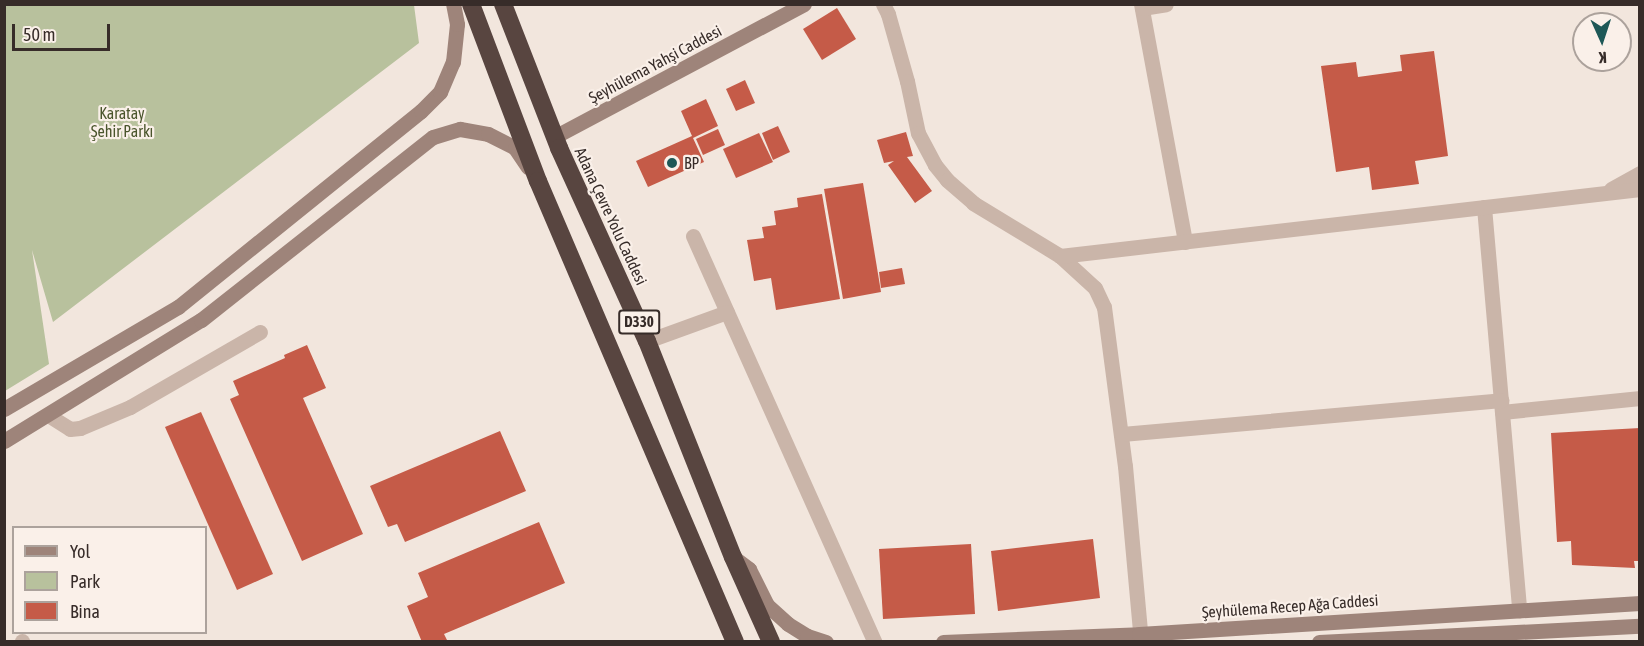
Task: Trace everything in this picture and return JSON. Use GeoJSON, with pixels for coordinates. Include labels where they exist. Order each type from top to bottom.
{"type":"FeatureCollection","features":[{"type":"Feature","properties":{"kind":"highway","name":"D330"},"geometry":{"type":"LineString","coordinates":[[471,4],[538,181],[735,642]]}},
{"type":"Feature","properties":{"kind":"highway","name":"Adana Çevre Yolu Caddesi"},"geometry":{"type":"LineString","coordinates":[[503,4],[554,137],[647,341],[733,556],[771,642]]}},
{"type":"Feature","properties":{"kind":"street"},"geometry":{"type":"LineString","coordinates":[[4,409],[178,307],[422,111],[440,92],[453,62],[457,24],[453,4]]}},
{"type":"Feature","properties":{"kind":"street","name":"Şeyhülema Yahşi Caddesi"},"geometry":{"type":"LineString","coordinates":[[554,137],[804,4]]}},
{"type":"Feature","properties":{"kind":"street"},"geometry":{"type":"LineString","coordinates":[[882,4],[888,14],[907,81],[918,133],[935,165],[947,180],[973,203],[1060,256],[1095,288],[1104,307],[1122,435],[1140,638]]}},
{"type":"Feature","properties":{"kind":"street"},"geometry":{"type":"LineString","coordinates":[[1166,4],[1142,6],[1185,242]]}},
{"type":"Feature","properties":{"kind":"street"},"geometry":{"type":"LineString","coordinates":[[4,441],[201,320],[433,137],[460,129],[488,134],[515,148],[538,181]]}},
{"type":"Feature","properties":{"kind":"street"},"geometry":{"type":"LineString","coordinates":[[1601,194],[1640,173]]}},
{"type":"Feature","properties":{"kind":"street"},"geometry":{"type":"LineString","coordinates":[[1060,256],[1640,189]]}},
{"type":"Feature","properties":{"kind":"street"},"geometry":{"type":"LineString","coordinates":[[1484,207],[1519,610]]}},
{"type":"Feature","properties":{"kind":"street"},"geometry":{"type":"LineString","coordinates":[[693,236],[875,642]]}},
{"type":"Feature","properties":{"kind":"street"},"geometry":{"type":"LineString","coordinates":[[647,341],[727,312]]}},
{"type":"Feature","properties":{"kind":"street"},"geometry":{"type":"LineString","coordinates":[[48,416],[70,429],[80,428],[130,407],[260,332]]}},
{"type":"Feature","properties":{"kind":"street"},"geometry":{"type":"LineString","coordinates":[[1122,435],[1501,406],[1640,398]]}},
{"type":"Feature","properties":{"kind":"street"},"geometry":{"type":"LineString","coordinates":[[733,556],[749,568],[767,605],[807,636],[826,642]]}},
{"type":"Feature","properties":{"kind":"street","name":"Şeyhülema Recep Ağa Caddesi"},"geometry":{"type":"LineString","coordinates":[[944,642],[1140,638],[1640,603]]}},
{"type":"Feature","properties":{"kind":"street"},"geometry":{"type":"LineString","coordinates":[[1319,642],[1520,636],[1640,626]]}},
{"type":"Feature","properties":{"kind":"green space","name":"Karatay Şehir Parkı"},"geometry":{"type":"Polygon","coordinates":[[[5,4],[414,5],[419,43],[53,322],[32,250],[49,364],[5,391],[5,4]]]}},
{"type":"Feature","properties":{"kind":"building"},"geometry":{"type":"Polygon","coordinates":[[[837,8],[856,39],[822,60],[803,29],[837,8]]]}},
{"type":"Feature","properties":{"kind":"building"},"geometry":{"type":"Polygon","coordinates":[[[1434,51],[1448,156],[1415,161],[1419,184],[1372,190],[1369,167],[1336,172],[1321,66],[1356,62],[1358,77],[1402,71],[1400,55],[1434,51]]]}},
{"type":"Feature","properties":{"kind":"building"},"geometry":{"type":"Polygon","coordinates":[[[745,80],[755,103],[736,111],[726,89],[745,80]]]}},
{"type":"Feature","properties":{"kind":"building"},"geometry":{"type":"Polygon","coordinates":[[[706,99],[718,126],[693,138],[704,162],[648,187],[636,161],[692,136],[681,111],[706,99]]]}},
{"type":"Feature","properties":{"kind":"building"},"geometry":{"type":"Polygon","coordinates":[[[778,126],[790,152],[773,160],[762,133],[778,126]]]}},
{"type":"Feature","properties":{"kind":"building"},"geometry":{"type":"Polygon","coordinates":[[[718,129],[725,145],[703,155],[696,139],[718,129]]]}},
{"type":"Feature","properties":{"kind":"building"},"geometry":{"type":"Polygon","coordinates":[[[906,132],[913,156],[907,157],[932,191],[915,203],[888,165],[894,161],[884,163],[877,140],[906,132]]]}},
{"type":"Feature","properties":{"kind":"building"},"geometry":{"type":"Polygon","coordinates":[[[759,133],[773,162],[736,178],[723,149],[759,133]]]}},
{"type":"Feature","properties":{"kind":"building"},"geometry":{"type":"Polygon","coordinates":[[[863,183],[881,292],[843,299],[824,189],[863,183]]]}},
{"type":"Feature","properties":{"kind":"building"},"geometry":{"type":"Polygon","coordinates":[[[822,194],[840,299],[776,310],[771,278],[754,281],[747,240],[764,238],[762,227],[776,225],[774,211],[798,207],[797,198],[822,194]]]}},
{"type":"Feature","properties":{"kind":"building"},"geometry":{"type":"Polygon","coordinates":[[[902,268],[905,284],[881,288],[879,272],[902,268]]]}},
{"type":"Feature","properties":{"kind":"building"},"geometry":{"type":"Polygon","coordinates":[[[307,345],[326,388],[303,398],[363,534],[302,561],[230,399],[239,395],[233,381],[285,358],[284,355],[307,345]]]}},
{"type":"Feature","properties":{"kind":"building"},"geometry":{"type":"Polygon","coordinates":[[[201,412],[273,574],[237,590],[165,427],[201,412]]]}},
{"type":"Feature","properties":{"kind":"building"},"geometry":{"type":"Polygon","coordinates":[[[1640,428],[1640,561],[1634,561],[1635,568],[1572,565],[1571,541],[1557,542],[1551,433],[1640,428]]]}},
{"type":"Feature","properties":{"kind":"building"},"geometry":{"type":"Polygon","coordinates":[[[500,431],[526,491],[405,542],[397,524],[388,527],[370,486],[500,431]]]}},
{"type":"Feature","properties":{"kind":"building"},"geometry":{"type":"Polygon","coordinates":[[[539,522],[565,583],[444,634],[447,640],[444,642],[422,642],[407,606],[428,597],[418,573],[539,522]]]}},
{"type":"Feature","properties":{"kind":"building"},"geometry":{"type":"Polygon","coordinates":[[[1093,539],[1100,598],[998,611],[991,551],[1093,539]]]}},
{"type":"Feature","properties":{"kind":"building"},"geometry":{"type":"Polygon","coordinates":[[[971,544],[975,614],[883,619],[879,549],[971,544]]]}},
{"type":"Feature","properties":{"kind":"place","name":"BP"},"geometry":{"type":"Point","coordinates":[672,163]}}]}
